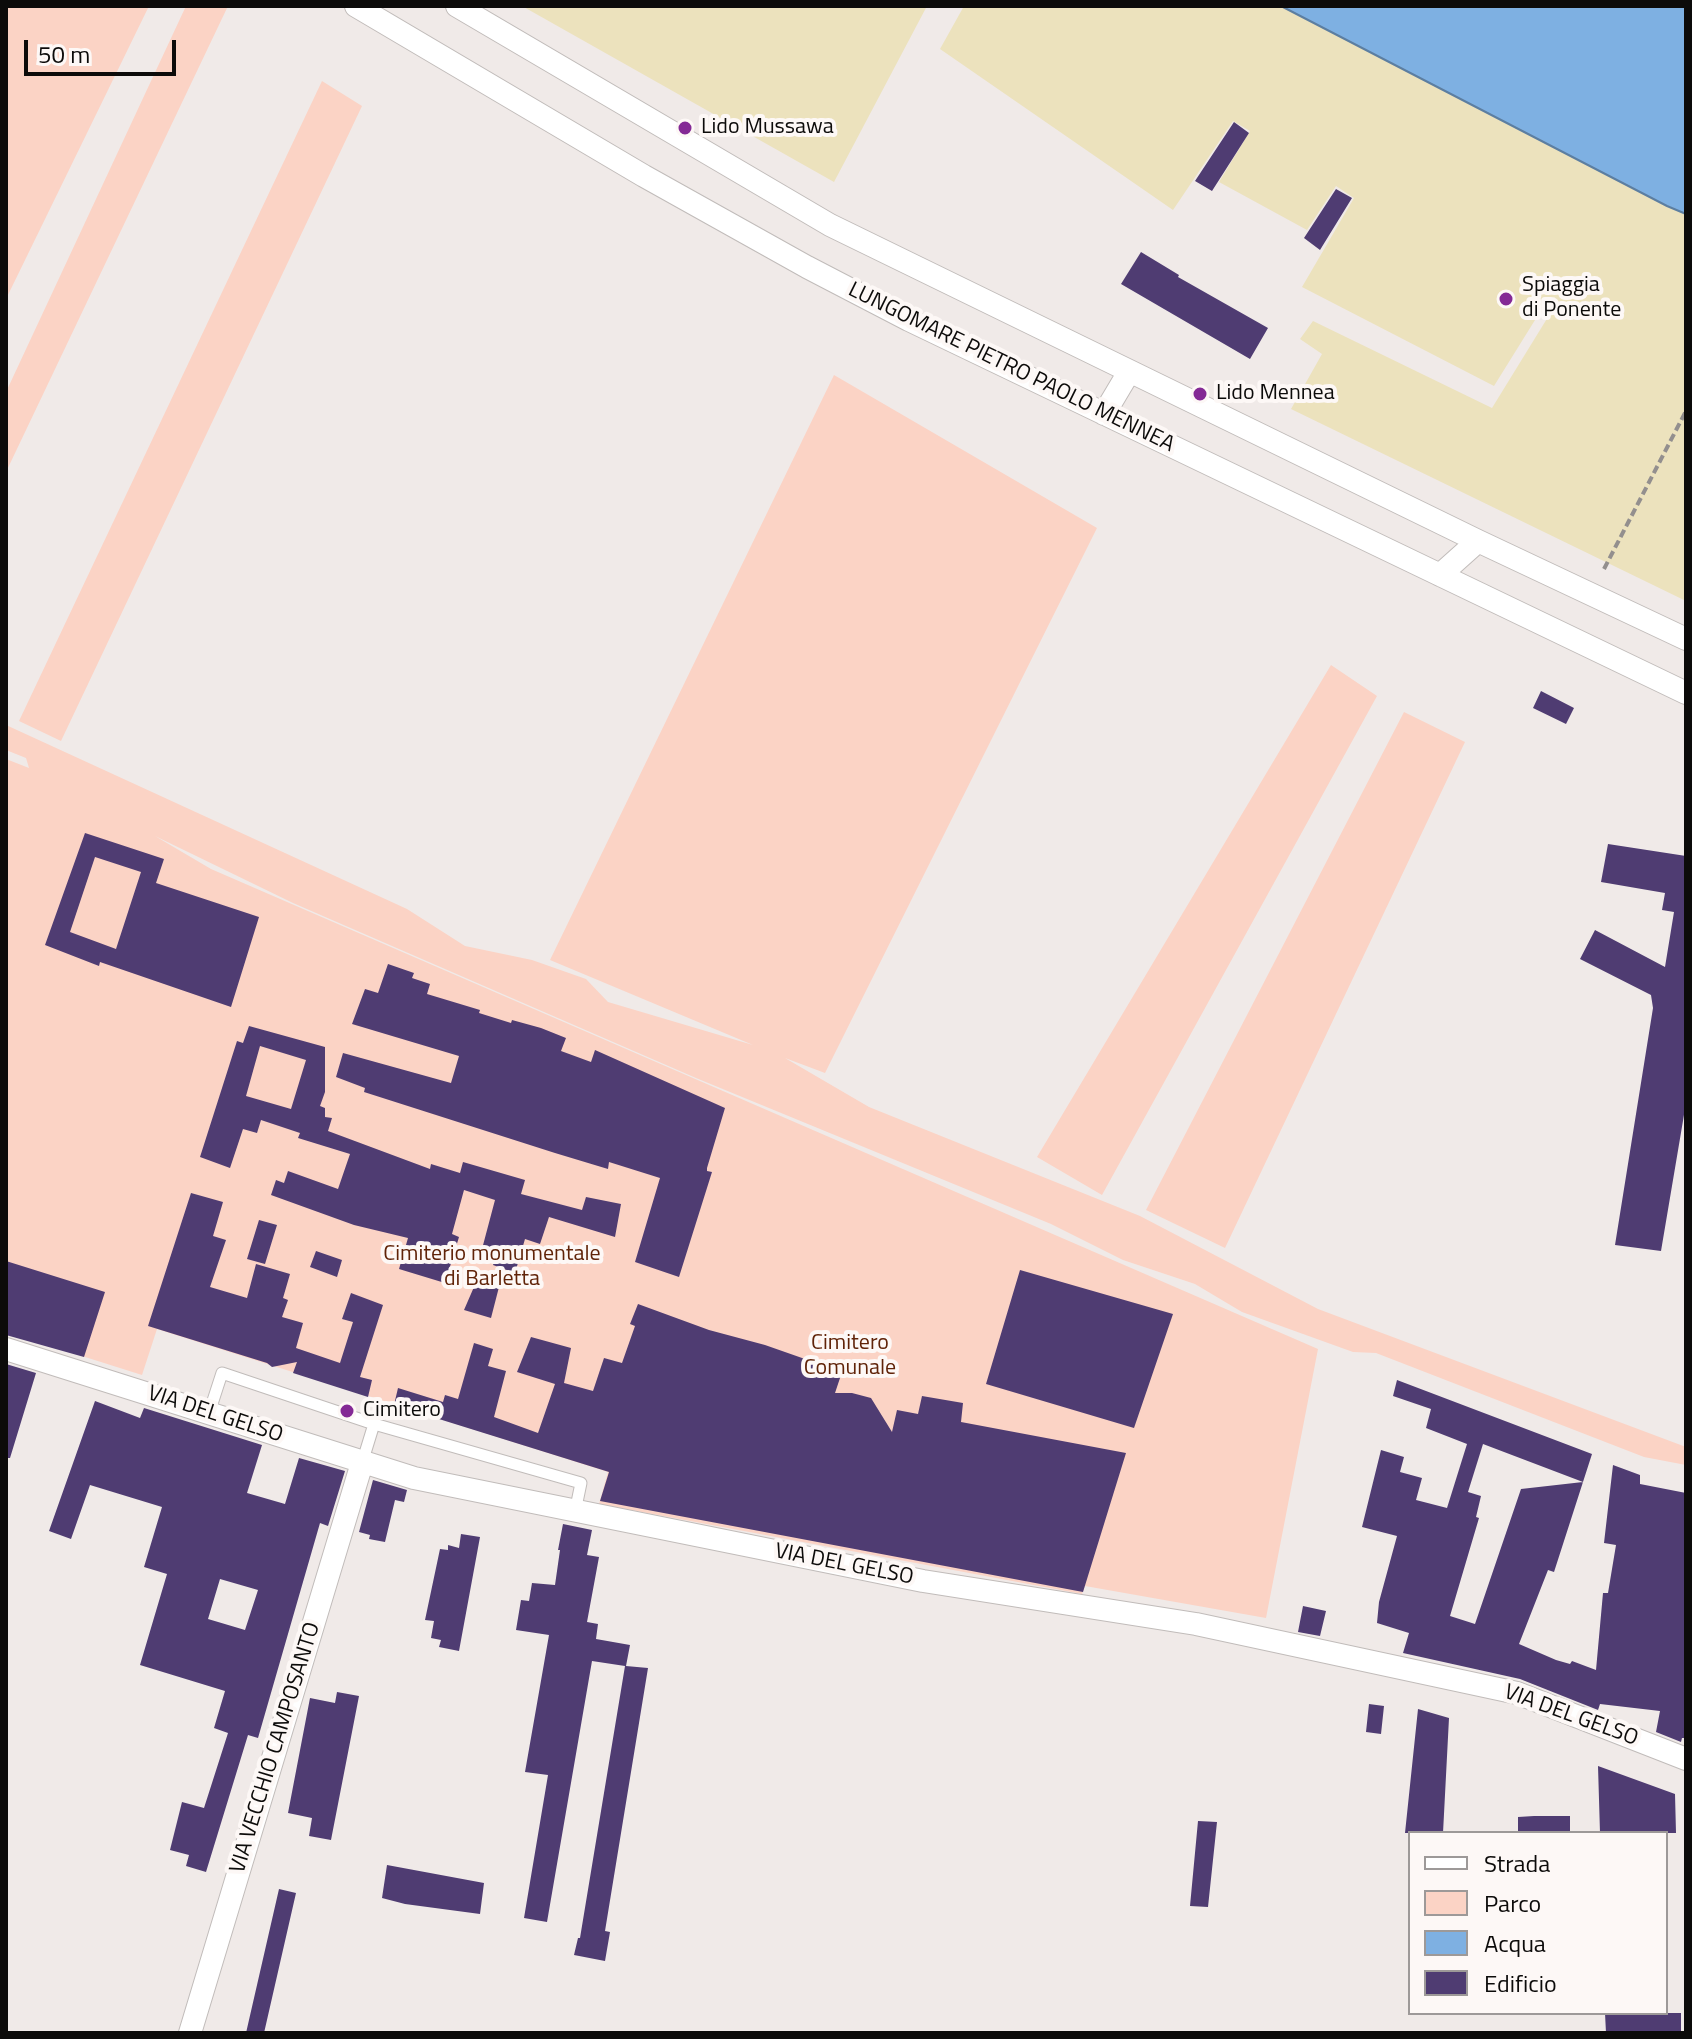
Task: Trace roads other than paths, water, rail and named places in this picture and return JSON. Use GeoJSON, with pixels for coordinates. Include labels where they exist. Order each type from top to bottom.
{"type":"FeatureCollection","features":[{"type":"Feature","properties":{"kind":"street","name":"LUNGOMARE PIETRO PAOLO MENNEA"},"geometry":{"type":"LineString","coordinates":[[356,6],[644,176],[909,320],[1686,693]]}},
{"type":"Feature","properties":{"kind":"street"},"geometry":{"type":"LineString","coordinates":[[457,6],[830,225],[1686,639]]}},
{"type":"Feature","properties":{"kind":"street"},"geometry":{"type":"LineString","coordinates":[[1104,414],[1129,372]]}},
{"type":"Feature","properties":{"kind":"street"},"geometry":{"type":"LineString","coordinates":[[1440,575],[1478,541]]}},
{"type":"Feature","properties":{"kind":"street","name":"VIA DEL GELSO"},"geometry":{"type":"LineString","coordinates":[[6,1349],[414,1478],[923,1581],[1196,1624],[1517,1693],[1686,1759]]}},
{"type":"Feature","properties":{"kind":"street","name":"VIA VECCHIO CAMPOSANTO"},"geometry":{"type":"LineString","coordinates":[[190,2033],[362,1463]]}},
{"type":"Feature","properties":{"kind":"lane"},"geometry":{"type":"LineString","coordinates":[[209,1413],[222,1373],[374,1424],[581,1483],[575,1512]]}},
{"type":"Feature","properties":{"kind":"lane"},"geometry":{"type":"LineString","coordinates":[[362,1463],[374,1424]]}},
{"type":"Feature","properties":{"kind":"water"},"geometry":{"type":"Polygon","coordinates":[[[1281,6],[1686,6],[1686,214],[1667,206],[1281,6]]]}},
{"type":"Feature","properties":{"kind":"place","name":"Lido Mussawa"},"geometry":{"type":"Point","coordinates":[685,128]}},
{"type":"Feature","properties":{"kind":"place","name":"Spiaggia di Ponente"},"geometry":{"type":"Point","coordinates":[1506,299]}},
{"type":"Feature","properties":{"kind":"place","name":"Lido Mennea"},"geometry":{"type":"Point","coordinates":[1200,394]}},
{"type":"Feature","properties":{"kind":"place","name":"Cimitero"},"geometry":{"type":"Point","coordinates":[347,1411]}},
{"type":"Feature","properties":{"kind":"park label","name":"Cimiterio monumentale di Barletta"},"geometry":{"type":"Point","coordinates":[492,1268]}},
{"type":"Feature","properties":{"kind":"park label","name":"Cimitero Comunale"},"geometry":{"type":"Point","coordinates":[850,1356]}}]}
